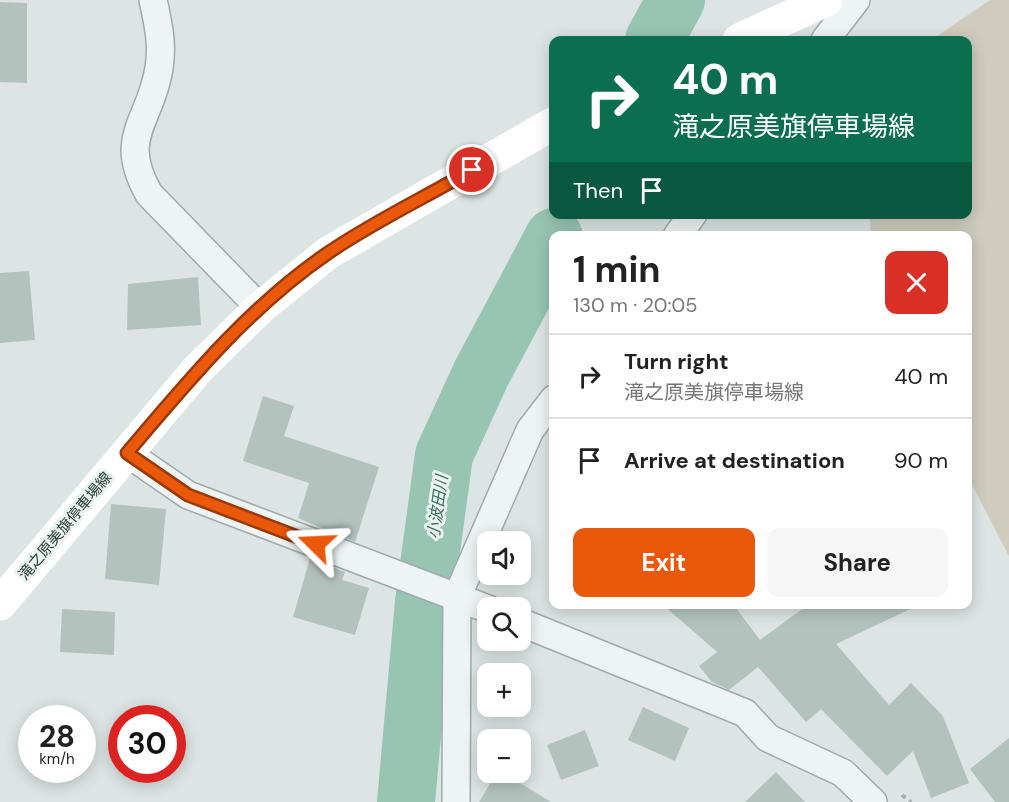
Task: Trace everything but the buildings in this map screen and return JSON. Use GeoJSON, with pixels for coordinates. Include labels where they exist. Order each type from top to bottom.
{"type":"FeatureCollection","features":[{"type":"Feature","properties":{"kind":"main road"},"geometry":{"type":"LineString","coordinates":[[748,36],[826,0]]}},
{"type":"Feature","properties":{"kind":"main road","name":"滝之原美旗停車場線"},"geometry":{"type":"LineString","coordinates":[[0,604],[197,370],[260,308],[328,253],[549,126]]}},
{"type":"Feature","properties":{"kind":"street"},"geometry":{"type":"LineString","coordinates":[[153,0],[162,39],[159,70],[136,137],[133,156],[138,175],[149,194],[260,308]]}},
{"type":"Feature","properties":{"kind":"street"},"geometry":{"type":"LineString","coordinates":[[828,36],[856,0]]}},
{"type":"Feature","properties":{"kind":"street"},"geometry":{"type":"LineString","coordinates":[[456,802],[451,594],[530,430],[549,405]]}},
{"type":"Feature","properties":{"kind":"street"},"geometry":{"type":"LineString","coordinates":[[127,453],[188,495],[477,605]]}},
{"type":"Feature","properties":{"kind":"street"},"geometry":{"type":"LineString","coordinates":[[531,626],[745,713],[768,738],[843,773],[873,802]]}},
{"type":"Feature","properties":{"kind":"shaded area"},"geometry":{"type":"Polygon","coordinates":[[[990,0],[1009,0],[1009,556],[972,485],[972,231],[871,231],[870,219],[972,219],[972,36],[937,36],[990,0]]]}},
{"type":"Feature","properties":{"kind":"waterway","name":"小波田川"},"geometry":{"type":"LineString","coordinates":[[656,36],[676,0]]}},
{"type":"Feature","properties":{"kind":"waterway","name":"小波田川"},"geometry":{"type":"LineString","coordinates":[[406,802],[424,602],[444,455],[481,374],[549,246]]}},
{"type":"Feature","properties":{"kind":"route"},"geometry":{"type":"LineString","coordinates":[[316,544],[188,495],[127,453],[197,370],[260,308],[328,253],[472,170]]}}]}
